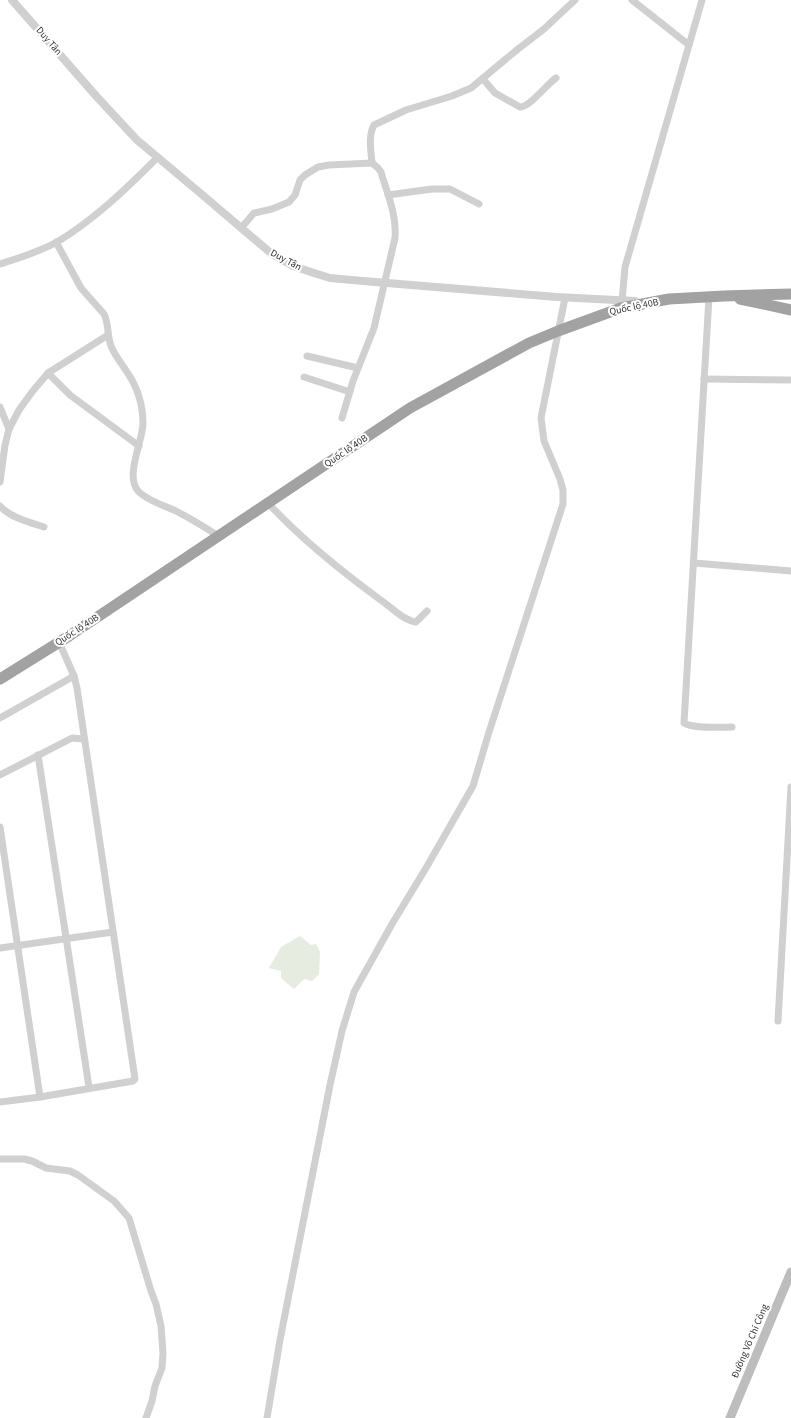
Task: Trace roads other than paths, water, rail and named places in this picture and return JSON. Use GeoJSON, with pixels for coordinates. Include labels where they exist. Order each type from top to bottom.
{"type":"FeatureCollection","features":[{"type":"Feature","properties":{"kind":"highway","name":"Quốc lộ 40B"},"geometry":{"type":"LineString","coordinates":[[0,679],[59,642],[410,408],[529,343],[621,308],[660,301],[724,296],[791,294]]}},
{"type":"Feature","properties":{"kind":"highway","name":"Quốc lộ 40B"},"geometry":{"type":"LineString","coordinates":[[724,296],[791,310]]}},
{"type":"Feature","properties":{"kind":"main road","name":"Đường Võ Chí Công"},"geometry":{"type":"LineString","coordinates":[[730,1418],[791,1272]]}},
{"type":"Feature","properties":{"kind":"street","name":"Duy Tân"},"geometry":{"type":"LineString","coordinates":[[12,0],[137,140],[272,254],[294,266],[330,278],[622,302],[660,301]]}},
{"type":"Feature","properties":{"kind":"street"},"geometry":{"type":"LineString","coordinates":[[372,163],[371,135],[374,125],[406,110],[466,91],[544,29],[575,0]]}},
{"type":"Feature","properties":{"kind":"street"},"geometry":{"type":"LineString","coordinates":[[632,0],[689,45]]}},
{"type":"Feature","properties":{"kind":"street"},"geometry":{"type":"LineString","coordinates":[[622,302],[625,267],[702,0]]}},
{"type":"Feature","properties":{"kind":"street"},"geometry":{"type":"LineString","coordinates":[[483,79],[495,93],[520,107],[523,107],[529,104],[556,78]]}},
{"type":"Feature","properties":{"kind":"street"},"geometry":{"type":"LineString","coordinates":[[0,264],[28,255],[56,242],[87,220],[124,190],[158,157]]}},
{"type":"Feature","properties":{"kind":"street"},"geometry":{"type":"LineString","coordinates":[[241,228],[254,214],[272,209],[292,199],[295,195],[300,180],[318,167],[372,163],[378,168],[393,212],[395,232],[391,256],[374,328],[358,368],[342,418]]}},
{"type":"Feature","properties":{"kind":"street"},"geometry":{"type":"LineString","coordinates":[[388,195],[432,189],[450,189],[479,204]]}},
{"type":"Feature","properties":{"kind":"street"},"geometry":{"type":"LineString","coordinates":[[56,242],[81,288],[106,319],[110,344],[129,374],[139,394],[143,424],[142,435],[135,463],[133,483],[139,492],[144,496],[205,527],[218,536]]}},
{"type":"Feature","properties":{"kind":"street"},"geometry":{"type":"LineString","coordinates":[[710,297],[684,723],[700,726],[732,727]]}},
{"type":"Feature","properties":{"kind":"street"},"geometry":{"type":"LineString","coordinates":[[267,1418],[280,1340],[330,1085],[342,1031],[354,992],[473,786],[488,732],[563,504],[563,490],[544,441],[541,418],[565,298]]}},
{"type":"Feature","properties":{"kind":"street"},"geometry":{"type":"LineString","coordinates":[[0,482],[4,444],[9,429],[19,410],[32,392],[48,373],[108,335]]}},
{"type":"Feature","properties":{"kind":"street"},"geometry":{"type":"LineString","coordinates":[[307,356],[358,368]]}},
{"type":"Feature","properties":{"kind":"street"},"geometry":{"type":"LineString","coordinates":[[48,373],[70,395],[139,446]]}},
{"type":"Feature","properties":{"kind":"street"},"geometry":{"type":"LineString","coordinates":[[304,377],[350,392]]}},
{"type":"Feature","properties":{"kind":"street"},"geometry":{"type":"LineString","coordinates":[[704,380],[791,380]]}},
{"type":"Feature","properties":{"kind":"street"},"geometry":{"type":"LineString","coordinates":[[0,407],[9,429]]}},
{"type":"Feature","properties":{"kind":"street"},"geometry":{"type":"LineString","coordinates":[[268,503],[297,533],[319,552],[370,593],[407,619],[416,622],[427,611]]}},
{"type":"Feature","properties":{"kind":"street"},"geometry":{"type":"LineString","coordinates":[[0,506],[12,515],[26,522],[44,527]]}},
{"type":"Feature","properties":{"kind":"street"},"geometry":{"type":"LineString","coordinates":[[694,563],[791,571]]}},
{"type":"Feature","properties":{"kind":"street"},"geometry":{"type":"LineString","coordinates":[[0,1102],[40,1097],[89,1087],[133,1081],[135,1079],[74,676],[59,642]]}},
{"type":"Feature","properties":{"kind":"street"},"geometry":{"type":"LineString","coordinates":[[0,718],[74,676]]}},
{"type":"Feature","properties":{"kind":"street"},"geometry":{"type":"LineString","coordinates":[[0,775],[72,738],[84,739]]}},
{"type":"Feature","properties":{"kind":"street"},"geometry":{"type":"LineString","coordinates":[[38,755],[89,1087]]}},
{"type":"Feature","properties":{"kind":"street"},"geometry":{"type":"LineString","coordinates":[[778,1021],[791,787]]}},
{"type":"Feature","properties":{"kind":"street"},"geometry":{"type":"LineString","coordinates":[[0,827],[40,1097]]}},
{"type":"Feature","properties":{"kind":"street"},"geometry":{"type":"LineString","coordinates":[[0,948],[113,932]]}},
{"type":"Feature","properties":{"kind":"street"},"geometry":{"type":"LineString","coordinates":[[0,1159],[24,1159],[46,1168],[70,1171],[78,1175],[114,1201],[129,1218],[156,1304],[162,1333],[162,1368],[146,1418]]}}]}
